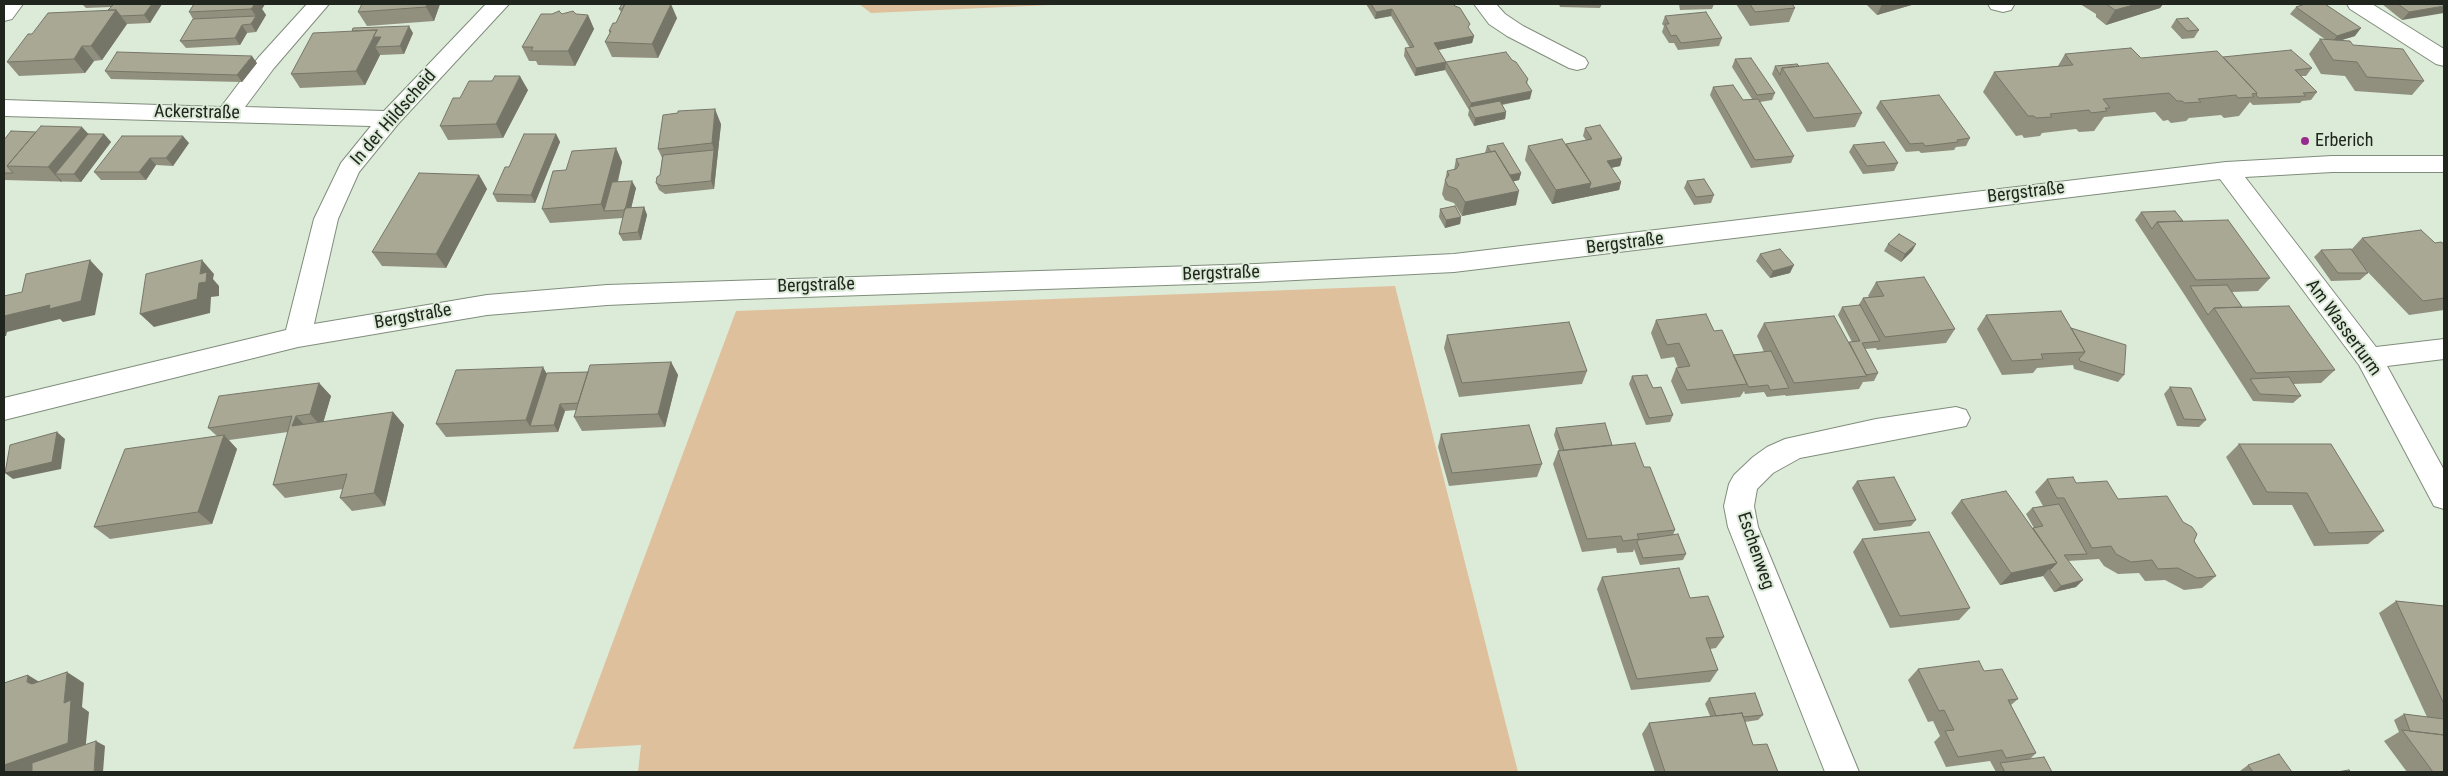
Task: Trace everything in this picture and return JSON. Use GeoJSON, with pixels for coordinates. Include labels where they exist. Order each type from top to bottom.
{"type":"FeatureCollection","features":[{"type":"Feature","properties":{"kind":"street"},"geometry":{"type":"LineString","coordinates":[[4,14],[12,4]]}},
{"type":"Feature","properties":{"kind":"street"},"geometry":{"type":"LineString","coordinates":[[228,113],[266,63],[318,4]]}},
{"type":"Feature","properties":{"kind":"street","name":"In der Hildscheid"},"geometry":{"type":"LineString","coordinates":[[298,337],[326,219],[349,169],[390,119],[498,4]]}},
{"type":"Feature","properties":{"kind":"street"},"geometry":{"type":"LineString","coordinates":[[1485,4],[1497,18],[1515,31],[1576,64]]}},
{"type":"Feature","properties":{"kind":"street"},"geometry":{"type":"LineString","coordinates":[[2358,4],[2444,60]]}},
{"type":"Feature","properties":{"kind":"street","name":"Ackerstraße"},"geometry":{"type":"LineString","coordinates":[[4,108],[390,119]]}},
{"type":"Feature","properties":{"kind":"street","name":"Bergstraße"},"geometry":{"type":"LineString","coordinates":[[4,409],[298,337],[487,305],[607,295],[1454,264],[1567,252],[1909,207],[2226,170],[2332,164],[2444,164]]}},
{"type":"Feature","properties":{"kind":"street","name":"Am Wasserturm"},"geometry":{"type":"LineString","coordinates":[[2226,170],[2369,358],[2444,497]]}},
{"type":"Feature","properties":{"kind":"street"},"geometry":{"type":"LineString","coordinates":[[2369,358],[2444,349]]}},
{"type":"Feature","properties":{"kind":"street","name":"Eschenweg"},"geometry":{"type":"LineString","coordinates":[[1842,772],[1743,527],[1739,506],[1744,484],[1770,460],[1795,447],[1876,430],[1956,418]]}},
{"type":"Feature","properties":{"kind":"shaded area"},"geometry":{"type":"Polygon","coordinates":[[[859,4],[1073,4],[871,13],[859,4]]]}},
{"type":"Feature","properties":{"kind":"shaded area"},"geometry":{"type":"Polygon","coordinates":[[[1395,286],[1518,772],[638,772],[641,745],[573,749],[736,311],[1395,286]]]}},
{"type":"Feature","properties":{"kind":"building"},"geometry":{"type":"Polygon","coordinates":[[[114,4],[152,4],[144,15],[121,16],[116,10],[108,10],[114,4]]]}},
{"type":"Feature","properties":{"kind":"building"},"geometry":{"type":"Polygon","coordinates":[[[194,4],[255,4],[251,9],[189,12],[194,4]]]}},
{"type":"Feature","properties":{"kind":"building"},"geometry":{"type":"Polygon","coordinates":[[[362,4],[427,4],[426,7],[358,12],[362,4]]]}},
{"type":"Feature","properties":{"kind":"building"},"geometry":{"type":"Polygon","coordinates":[[[625,4],[671,4],[652,44],[605,42],[613,23],[616,23],[625,4]]]}},
{"type":"Feature","properties":{"kind":"building"},"geometry":{"type":"Polygon","coordinates":[[[1371,4],[1453,4],[1460,8],[1470,24],[1468,27],[1474,36],[1434,43],[1446,62],[1416,68],[1405,48],[1414,47],[1392,9],[1376,12],[1371,4]]]}},
{"type":"Feature","properties":{"kind":"building"},"geometry":{"type":"Polygon","coordinates":[[[1750,4],[1792,4],[1795,8],[1755,12],[1750,4]]]}},
{"type":"Feature","properties":{"kind":"building"},"geometry":{"type":"Polygon","coordinates":[[[2106,4],[2137,4],[2115,10],[2106,4]]]}},
{"type":"Feature","properties":{"kind":"building"},"geometry":{"type":"Polygon","coordinates":[[[2305,4],[2325,4],[2361,28],[2337,36],[2296,7],[2305,4]]]}},
{"type":"Feature","properties":{"kind":"building"},"geometry":{"type":"Polygon","coordinates":[[[2398,4],[2444,4],[2444,6],[2409,12],[2398,4]]]}},
{"type":"Feature","properties":{"kind":"building"},"geometry":{"type":"Polygon","coordinates":[[[116,10],[91,46],[82,46],[74,59],[7,62],[28,34],[32,34],[48,13],[116,10]]]}},
{"type":"Feature","properties":{"kind":"building"},"geometry":{"type":"Polygon","coordinates":[[[559,11],[562,14],[573,11],[576,14],[588,15],[568,51],[531,51],[533,47],[522,47],[541,14],[552,14],[559,11]]]}},
{"type":"Feature","properties":{"kind":"building"},"geometry":{"type":"Polygon","coordinates":[[[1706,12],[1722,38],[1681,43],[1676,35],[1671,36],[1665,24],[1669,24],[1665,16],[1706,12]]]}},
{"type":"Feature","properties":{"kind":"building"},"geometry":{"type":"Polygon","coordinates":[[[256,16],[251,24],[242,25],[235,38],[180,41],[193,19],[256,16]]]}},
{"type":"Feature","properties":{"kind":"building"},"geometry":{"type":"Polygon","coordinates":[[[2188,18],[2199,30],[2187,31],[2176,19],[2188,18]]]}},
{"type":"Feature","properties":{"kind":"building"},"geometry":{"type":"Polygon","coordinates":[[[409,26],[400,46],[375,47],[381,37],[373,37],[377,30],[352,31],[353,28],[409,26]]]}},
{"type":"Feature","properties":{"kind":"building"},"geometry":{"type":"Polygon","coordinates":[[[377,30],[356,71],[291,74],[313,33],[377,30]]]}},
{"type":"Feature","properties":{"kind":"building"},"geometry":{"type":"Polygon","coordinates":[[[2320,39],[2350,41],[2353,45],[2403,49],[2424,81],[2367,77],[2357,62],[2333,60],[2320,39]]]}},
{"type":"Feature","properties":{"kind":"building"},"geometry":{"type":"Polygon","coordinates":[[[2131,48],[2141,58],[2217,51],[2257,93],[2252,94],[2254,97],[2238,98],[2236,95],[2198,99],[2201,102],[2185,103],[2177,101],[2169,93],[2103,99],[2110,108],[2105,108],[2107,111],[2091,113],[2089,110],[2050,114],[2052,117],[2036,118],[2028,116],[1994,72],[2073,65],[2065,54],[2131,48]]]}},
{"type":"Feature","properties":{"kind":"building"},"geometry":{"type":"Polygon","coordinates":[[[2291,50],[2312,68],[2295,70],[2317,92],[2303,93],[2306,96],[2259,98],[2256,95],[2257,93],[2223,57],[2291,50]]]}},
{"type":"Feature","properties":{"kind":"building"},"geometry":{"type":"Polygon","coordinates":[[[117,52],[252,56],[237,75],[105,71],[117,52]]]}},
{"type":"Feature","properties":{"kind":"building"},"geometry":{"type":"Polygon","coordinates":[[[1506,52],[1528,79],[1526,82],[1532,91],[1471,103],[1446,62],[1506,52]]]}},
{"type":"Feature","properties":{"kind":"building"},"geometry":{"type":"Polygon","coordinates":[[[1751,58],[1775,93],[1757,95],[1735,59],[1751,58]]]}},
{"type":"Feature","properties":{"kind":"building"},"geometry":{"type":"Polygon","coordinates":[[[1828,63],[1862,113],[1814,118],[1782,68],[1828,63]]]}},
{"type":"Feature","properties":{"kind":"building"},"geometry":{"type":"Polygon","coordinates":[[[1797,64],[1799,66],[1782,68],[1780,75],[1775,66],[1797,64]]]}},
{"type":"Feature","properties":{"kind":"building"},"geometry":{"type":"Polygon","coordinates":[[[495,76],[520,76],[496,124],[440,126],[453,98],[460,98],[469,81],[492,81],[495,76]]]}},
{"type":"Feature","properties":{"kind":"building"},"geometry":{"type":"Polygon","coordinates":[[[1733,85],[1743,100],[1758,99],[1794,156],[1755,160],[1713,87],[1733,85]]]}},
{"type":"Feature","properties":{"kind":"building"},"geometry":{"type":"Polygon","coordinates":[[[1939,95],[1970,138],[1957,140],[1958,142],[1925,146],[1923,143],[1910,144],[1880,101],[1939,95]]]}},
{"type":"Feature","properties":{"kind":"building"},"geometry":{"type":"Polygon","coordinates":[[[1500,101],[1506,112],[1475,118],[1469,107],[1500,101]]]}},
{"type":"Feature","properties":{"kind":"building"},"geometry":{"type":"Polygon","coordinates":[[[715,109],[712,143],[658,149],[663,115],[678,113],[678,111],[715,109]]]}},
{"type":"Feature","properties":{"kind":"building"},"geometry":{"type":"Polygon","coordinates":[[[1600,125],[1622,158],[1607,161],[1621,182],[1589,189],[1591,183],[1566,144],[1592,139],[1585,128],[1600,125]]]}},
{"type":"Feature","properties":{"kind":"building"},"geometry":{"type":"Polygon","coordinates":[[[41,126],[82,127],[48,167],[7,166],[41,126]]]}},
{"type":"Feature","properties":{"kind":"building"},"geometry":{"type":"Polygon","coordinates":[[[11,131],[36,132],[7,166],[13,173],[4,173],[4,140],[11,131]]]}},
{"type":"Feature","properties":{"kind":"building"},"geometry":{"type":"Polygon","coordinates":[[[88,134],[104,134],[74,174],[55,174],[88,134]]]}},
{"type":"Feature","properties":{"kind":"building"},"geometry":{"type":"Polygon","coordinates":[[[524,134],[556,134],[531,195],[493,194],[505,167],[509,167],[524,134]]]}},
{"type":"Feature","properties":{"kind":"building"},"geometry":{"type":"Polygon","coordinates":[[[122,136],[183,136],[166,158],[150,158],[139,172],[94,172],[122,136]]]}},
{"type":"Feature","properties":{"kind":"building"},"geometry":{"type":"Polygon","coordinates":[[[1562,139],[1591,183],[1556,190],[1528,146],[1562,139]]]}},
{"type":"Feature","properties":{"kind":"building"},"geometry":{"type":"Polygon","coordinates":[[[1884,142],[1898,163],[1867,166],[1853,145],[1884,142]]]}},
{"type":"Feature","properties":{"kind":"building"},"geometry":{"type":"Polygon","coordinates":[[[1503,143],[1521,173],[1510,175],[1495,151],[1491,152],[1487,146],[1503,143]]]}},
{"type":"Feature","properties":{"kind":"building"},"geometry":{"type":"Polygon","coordinates":[[[616,148],[601,204],[542,209],[553,171],[566,170],[572,151],[616,148]]]}},
{"type":"Feature","properties":{"kind":"building"},"geometry":{"type":"Polygon","coordinates":[[[714,150],[711,181],[662,186],[656,183],[657,177],[660,175],[663,155],[714,150]]]}},
{"type":"Feature","properties":{"kind":"building"},"geometry":{"type":"Polygon","coordinates":[[[1495,151],[1519,191],[1465,202],[1457,189],[1448,186],[1445,180],[1449,175],[1447,171],[1456,169],[1459,165],[1456,159],[1495,151]]]}},
{"type":"Feature","properties":{"kind":"building"},"geometry":{"type":"Polygon","coordinates":[[[419,173],[479,175],[436,254],[372,252],[419,173]]]}},
{"type":"Feature","properties":{"kind":"building"},"geometry":{"type":"Polygon","coordinates":[[[1704,179],[1714,195],[1696,197],[1687,181],[1704,179]]]}},
{"type":"Feature","properties":{"kind":"building"},"geometry":{"type":"Polygon","coordinates":[[[632,181],[625,210],[604,211],[612,182],[632,181]]]}},
{"type":"Feature","properties":{"kind":"building"},"geometry":{"type":"Polygon","coordinates":[[[1455,206],[1461,217],[1446,220],[1440,209],[1455,206]]]}},
{"type":"Feature","properties":{"kind":"building"},"geometry":{"type":"Polygon","coordinates":[[[644,207],[638,232],[619,234],[625,208],[644,207]]]}},
{"type":"Feature","properties":{"kind":"building"},"geometry":{"type":"Polygon","coordinates":[[[2175,211],[2183,221],[2157,222],[2152,229],[2141,212],[2175,211]]]}},
{"type":"Feature","properties":{"kind":"building"},"geometry":{"type":"Polygon","coordinates":[[[2228,220],[2270,278],[2196,280],[2157,222],[2228,220]]]}},
{"type":"Feature","properties":{"kind":"building"},"geometry":{"type":"Polygon","coordinates":[[[2421,230],[2435,243],[2441,242],[2444,244],[2444,298],[2423,301],[2362,238],[2421,230]]]}},
{"type":"Feature","properties":{"kind":"building"},"geometry":{"type":"Polygon","coordinates":[[[1899,234],[1916,244],[1905,254],[1888,244],[1899,234]]]}},
{"type":"Feature","properties":{"kind":"building"},"geometry":{"type":"Polygon","coordinates":[[[1780,249],[1794,265],[1773,271],[1760,254],[1780,249]]]}},
{"type":"Feature","properties":{"kind":"building"},"geometry":{"type":"Polygon","coordinates":[[[2351,249],[2368,273],[2338,273],[2321,250],[2351,249]]]}},
{"type":"Feature","properties":{"kind":"building"},"geometry":{"type":"Polygon","coordinates":[[[90,260],[81,301],[49,309],[50,305],[4,316],[4,296],[22,292],[26,274],[90,260]]]}},
{"type":"Feature","properties":{"kind":"building"},"geometry":{"type":"Polygon","coordinates":[[[202,260],[200,274],[207,272],[206,282],[199,283],[197,299],[140,314],[146,274],[202,260]]]}},
{"type":"Feature","properties":{"kind":"building"},"geometry":{"type":"Polygon","coordinates":[[[1924,277],[1955,329],[1885,337],[1863,298],[1884,296],[1876,282],[1924,277]]]}},
{"type":"Feature","properties":{"kind":"building"},"geometry":{"type":"Polygon","coordinates":[[[2227,285],[2242,307],[2214,308],[2208,315],[2190,286],[2227,285]]]}},
{"type":"Feature","properties":{"kind":"building"},"geometry":{"type":"Polygon","coordinates":[[[1860,305],[1880,341],[1862,343],[1878,373],[1866,375],[1849,342],[1860,341],[1842,307],[1860,305]]]}},
{"type":"Feature","properties":{"kind":"building"},"geometry":{"type":"Polygon","coordinates":[[[2289,306],[2335,370],[2256,373],[2214,308],[2289,306]]]}},
{"type":"Feature","properties":{"kind":"building"},"geometry":{"type":"Polygon","coordinates":[[[2061,311],[2085,352],[2041,354],[2043,359],[2012,361],[1986,315],[2061,311]]]}},
{"type":"Feature","properties":{"kind":"building"},"geometry":{"type":"Polygon","coordinates":[[[1706,314],[1714,331],[1722,330],[1747,384],[1687,390],[1676,368],[1690,366],[1679,343],[1667,345],[1656,320],[1706,314]]]}},
{"type":"Feature","properties":{"kind":"building"},"geometry":{"type":"Polygon","coordinates":[[[1834,316],[1867,376],[1794,383],[1764,323],[1834,316]]]}},
{"type":"Feature","properties":{"kind":"building"},"geometry":{"type":"Polygon","coordinates":[[[1569,322],[1587,371],[1462,383],[1447,335],[1569,322]]]}},
{"type":"Feature","properties":{"kind":"building"},"geometry":{"type":"Polygon","coordinates":[[[2071,328],[2126,345],[2124,375],[2080,361],[2079,359],[2085,352],[2071,328]]]}},
{"type":"Feature","properties":{"kind":"building"},"geometry":{"type":"Polygon","coordinates":[[[1771,351],[1789,388],[1770,390],[1768,385],[1749,387],[1733,355],[1771,351]]]}},
{"type":"Feature","properties":{"kind":"building"},"geometry":{"type":"Polygon","coordinates":[[[671,362],[658,414],[574,417],[590,365],[671,362]]]}},
{"type":"Feature","properties":{"kind":"building"},"geometry":{"type":"Polygon","coordinates":[[[543,367],[526,420],[436,424],[456,370],[543,367]]]}},
{"type":"Feature","properties":{"kind":"building"},"geometry":{"type":"Polygon","coordinates":[[[588,372],[578,403],[560,404],[554,425],[530,426],[547,373],[588,372]]]}},
{"type":"Feature","properties":{"kind":"building"},"geometry":{"type":"Polygon","coordinates":[[[1647,375],[1653,388],[1661,387],[1673,415],[1649,418],[1632,376],[1647,375]]]}},
{"type":"Feature","properties":{"kind":"building"},"geometry":{"type":"Polygon","coordinates":[[[2289,377],[2301,396],[2260,394],[2250,379],[2289,377]]]}},
{"type":"Feature","properties":{"kind":"building"},"geometry":{"type":"Polygon","coordinates":[[[319,383],[310,414],[296,416],[292,426],[393,412],[374,493],[340,498],[347,474],[273,485],[292,416],[208,428],[219,396],[319,383]]]}},
{"type":"Feature","properties":{"kind":"building"},"geometry":{"type":"Polygon","coordinates":[[[2170,387],[2191,388],[2206,420],[2184,419],[2170,387]]]}},
{"type":"Feature","properties":{"kind":"building"},"geometry":{"type":"Polygon","coordinates":[[[1605,423],[1612,445],[1564,450],[1556,428],[1605,423]]]}},
{"type":"Feature","properties":{"kind":"building"},"geometry":{"type":"Polygon","coordinates":[[[1529,425],[1542,464],[1452,473],[1441,434],[1529,425]]]}},
{"type":"Feature","properties":{"kind":"building"},"geometry":{"type":"Polygon","coordinates":[[[57,432],[52,462],[5,473],[10,445],[57,432]]]}},
{"type":"Feature","properties":{"kind":"building"},"geometry":{"type":"Polygon","coordinates":[[[224,435],[198,512],[94,527],[125,449],[224,435]]]}},
{"type":"Feature","properties":{"kind":"building"},"geometry":{"type":"Polygon","coordinates":[[[1635,443],[1644,467],[1650,467],[1675,530],[1637,534],[1639,539],[1623,541],[1621,536],[1587,539],[1558,451],[1635,443]]]}},
{"type":"Feature","properties":{"kind":"building"},"geometry":{"type":"Polygon","coordinates":[[[2239,444],[2331,444],[2384,531],[2329,533],[2307,493],[2267,492],[2239,444]]]}},
{"type":"Feature","properties":{"kind":"building"},"geometry":{"type":"Polygon","coordinates":[[[1894,477],[1916,520],[1879,524],[1857,481],[1894,477]]]}},
{"type":"Feature","properties":{"kind":"building"},"geometry":{"type":"Polygon","coordinates":[[[2073,477],[2076,483],[2107,481],[2118,499],[2167,496],[2183,522],[2192,527],[2197,534],[2194,541],[2216,576],[2197,578],[2178,568],[2158,569],[2152,560],[2131,562],[2116,554],[2111,546],[2092,548],[2064,498],[2057,498],[2047,479],[2073,477]]]}},
{"type":"Feature","properties":{"kind":"building"},"geometry":{"type":"Polygon","coordinates":[[[2006,491],[2057,563],[2011,573],[1961,500],[2006,491]]]}},
{"type":"Feature","properties":{"kind":"building"},"geometry":{"type":"Polygon","coordinates":[[[2059,504],[2087,554],[2064,555],[2083,580],[2061,586],[2049,569],[2057,563],[2033,528],[2043,526],[2032,508],[2059,504]]]}},
{"type":"Feature","properties":{"kind":"building"},"geometry":{"type":"Polygon","coordinates":[[[1929,532],[1970,608],[1900,616],[1862,539],[1929,532]]]}},
{"type":"Feature","properties":{"kind":"building"},"geometry":{"type":"Polygon","coordinates":[[[1678,534],[1686,554],[1643,558],[1638,540],[1678,534]]]}},
{"type":"Feature","properties":{"kind":"building"},"geometry":{"type":"Polygon","coordinates":[[[1679,568],[1690,598],[1708,596],[1716,616],[1724,637],[1706,638],[1718,670],[1637,679],[1602,577],[1679,568]]]}},
{"type":"Feature","properties":{"kind":"building"},"geometry":{"type":"Polygon","coordinates":[[[2396,601],[2444,606],[2444,704],[2396,601]]]}},
{"type":"Feature","properties":{"kind":"building"},"geometry":{"type":"Polygon","coordinates":[[[1979,661],[1984,671],[2002,669],[2018,699],[2008,700],[2036,753],[2006,758],[2002,750],[1958,757],[1945,731],[1954,730],[1944,710],[1939,711],[1918,669],[1979,661]]]}},
{"type":"Feature","properties":{"kind":"building"},"geometry":{"type":"Polygon","coordinates":[[[67,672],[64,703],[71,700],[68,743],[4,765],[4,683],[28,675],[27,682],[32,684],[67,672]]]}},
{"type":"Feature","properties":{"kind":"building"},"geometry":{"type":"Polygon","coordinates":[[[1755,693],[1763,715],[1743,717],[1742,713],[1716,716],[1709,698],[1755,693]]]}},
{"type":"Feature","properties":{"kind":"building"},"geometry":{"type":"Polygon","coordinates":[[[1742,713],[1753,745],[1767,744],[1778,772],[1665,772],[1649,723],[1742,713]]]}},
{"type":"Feature","properties":{"kind":"building"},"geometry":{"type":"Polygon","coordinates":[[[2404,714],[2444,719],[2444,735],[2410,731],[2404,714]]]}},
{"type":"Feature","properties":{"kind":"building"},"geometry":{"type":"Polygon","coordinates":[[[2402,730],[2444,735],[2444,772],[2433,772],[2402,730]]]}},
{"type":"Feature","properties":{"kind":"building"},"geometry":{"type":"Polygon","coordinates":[[[96,741],[94,772],[32,772],[32,763],[96,741]]]}},
{"type":"Feature","properties":{"kind":"building"},"geometry":{"type":"Polygon","coordinates":[[[2279,754],[2292,772],[2253,772],[2248,765],[2279,754]]]}},
{"type":"Feature","properties":{"kind":"building"},"geometry":{"type":"Polygon","coordinates":[[[2044,757],[2052,772],[2005,772],[2000,763],[2044,757]]]}},
{"type":"Feature","properties":{"kind":"place","name":"Erberich"},"geometry":{"type":"Point","coordinates":[2305,141]}}]}
